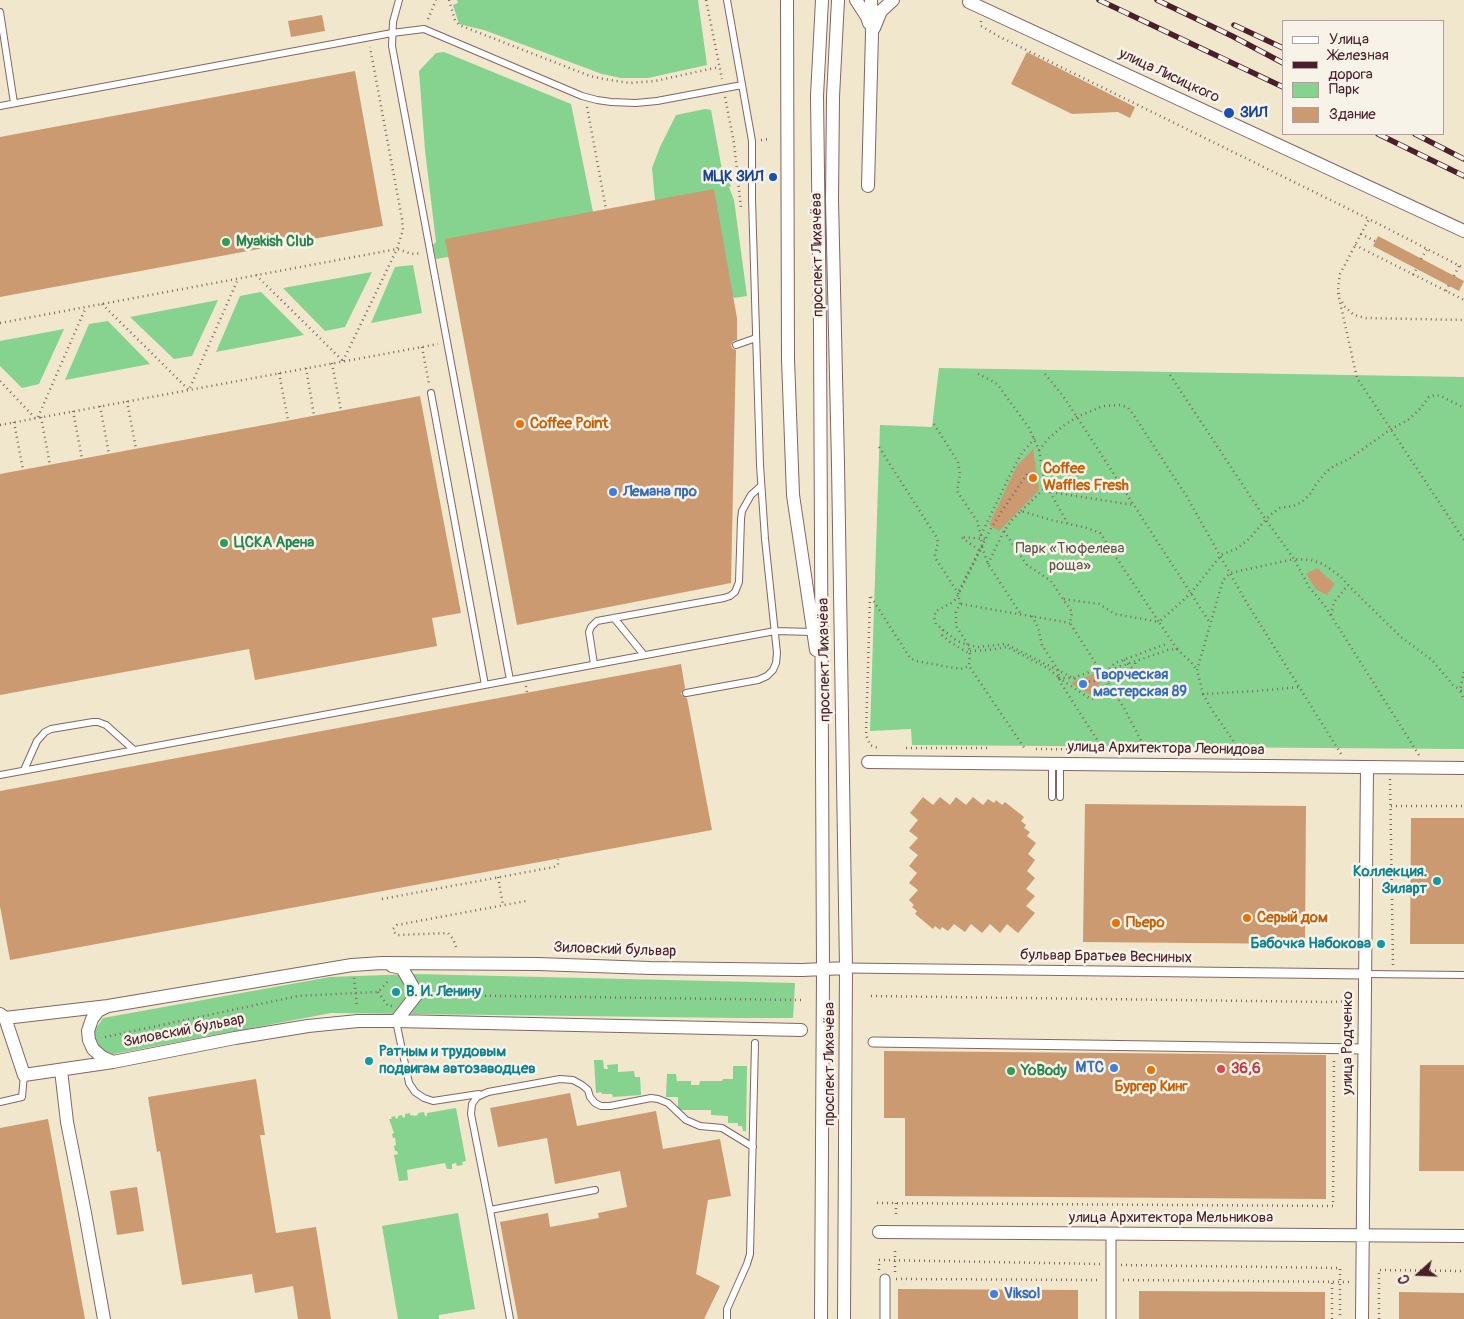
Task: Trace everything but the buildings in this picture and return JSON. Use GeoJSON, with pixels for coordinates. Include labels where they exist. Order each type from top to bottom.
{"type":"FeatureCollection","features":[{"type":"Feature","properties":{"kind":"street"},"geometry":{"type":"LineString","coordinates":[[787,0],[788,359],[793,495],[816,650]]}},
{"type":"Feature","properties":{"kind":"street"},"geometry":{"type":"LineString","coordinates":[[786,18],[796,0]]}},
{"type":"Feature","properties":{"kind":"street","name":"проспект Лихачёва"},"geometry":{"type":"LineString","coordinates":[[821,1319],[823,970],[817,96],[822,0]]}},
{"type":"Feature","properties":{"kind":"street","name":"проспект Лихачёва"},"geometry":{"type":"LineString","coordinates":[[838,0],[833,97],[832,200],[839,484],[846,968],[844,1319]]}},
{"type":"Feature","properties":{"kind":"street"},"geometry":{"type":"LineString","coordinates":[[856,0],[867,17],[872,33]]}},
{"type":"Feature","properties":{"kind":"street"},"geometry":{"type":"LineString","coordinates":[[868,186],[872,33],[871,0]]}},
{"type":"Feature","properties":{"kind":"street"},"geometry":{"type":"LineString","coordinates":[[872,33],[881,11],[893,0]]}},
{"type":"Feature","properties":{"kind":"street","name":"улица Лисицкого"},"geometry":{"type":"LineString","coordinates":[[969,2],[1464,231]]}},
{"type":"Feature","properties":{"kind":"street","name":"улица Архитектора Леонидова"},"geometry":{"type":"LineString","coordinates":[[868,762],[1464,768]]}},
{"type":"Feature","properties":{"kind":"street","name":"улица Родченко"},"geometry":{"type":"LineString","coordinates":[[1362,1319],[1367,767]]}},
{"type":"Feature","properties":{"kind":"street","name":"Зиловский бульвар"},"geometry":{"type":"LineString","coordinates":[[382,963],[402,968],[417,994]]}},
{"type":"Feature","properties":{"kind":"street","name":"Зиловский бульвар"},"geometry":{"type":"LineString","coordinates":[[2,1016],[108,1006],[352,965],[382,963],[823,970],[846,968]]}},
{"type":"Feature","properties":{"kind":"street","name":"бульвар Братьев Весниных"},"geometry":{"type":"LineString","coordinates":[[846,968],[1365,974]]}},
{"type":"Feature","properties":{"kind":"street"},"geometry":{"type":"LineString","coordinates":[[396,1021],[417,994]]}},
{"type":"Feature","properties":{"kind":"street"},"geometry":{"type":"LineString","coordinates":[[108,1006],[98,1012],[92,1019],[88,1031],[93,1049],[102,1057],[113,1062]]}},
{"type":"Feature","properties":{"kind":"street"},"geometry":{"type":"LineString","coordinates":[[2,1016],[24,1076]]}},
{"type":"Feature","properties":{"kind":"street","name":"Зиловский бульвар"},"geometry":{"type":"LineString","coordinates":[[24,1076],[113,1062],[235,1038],[308,1026],[358,1021],[801,1030]]}},
{"type":"Feature","properties":{"kind":"street"},"geometry":{"type":"LineString","coordinates":[[872,1042],[1364,1049]]}},
{"type":"Feature","properties":{"kind":"street"},"geometry":{"type":"LineString","coordinates":[[61,1070],[67,1122],[104,1319]]}},
{"type":"Feature","properties":{"kind":"street","name":"улица Архитектора Мельникова"},"geometry":{"type":"LineString","coordinates":[[879,1232],[1464,1236]]}},
{"type":"Feature","properties":{"kind":"street"},"geometry":{"type":"LineString","coordinates":[[1111,1319],[1112,1233]]}},
{"type":"Feature","properties":{"kind":"street"},"geometry":{"type":"LineString","coordinates":[[885,1319],[890,1279]]}},
{"type":"Feature","properties":{"kind":"lane"},"geometry":{"type":"LineString","coordinates":[[399,0],[393,22],[392,51],[510,680]]}},
{"type":"Feature","properties":{"kind":"lane"},"geometry":{"type":"LineString","coordinates":[[686,693],[758,680],[767,676],[773,670],[777,654],[761,486],[752,199],[752,141],[726,0]]}},
{"type":"Feature","properties":{"kind":"lane"},"geometry":{"type":"LineString","coordinates":[[0,12],[14,103]]}},
{"type":"Feature","properties":{"kind":"lane"},"geometry":{"type":"LineString","coordinates":[[0,106],[368,37],[424,29],[585,97],[611,102],[636,103],[657,101],[742,86]]}},
{"type":"Feature","properties":{"kind":"lane"},"geometry":{"type":"LineString","coordinates":[[736,345],[756,338]]}},
{"type":"Feature","properties":{"kind":"lane"},"geometry":{"type":"LineString","coordinates":[[431,393],[485,684]]}},
{"type":"Feature","properties":{"kind":"lane"},"geometry":{"type":"LineString","coordinates":[[594,664],[589,632],[597,621],[724,598],[735,592],[739,582],[742,511],[751,495],[761,486]]}},
{"type":"Feature","properties":{"kind":"lane"},"geometry":{"type":"LineString","coordinates":[[614,618],[644,655]]}},
{"type":"Feature","properties":{"kind":"lane"},"geometry":{"type":"LineString","coordinates":[[0,775],[775,631],[813,632]]}},
{"type":"Feature","properties":{"kind":"lane"},"geometry":{"type":"LineString","coordinates":[[24,770],[37,741],[45,732],[51,729],[98,722],[106,725],[134,750]]}},
{"type":"Feature","properties":{"kind":"lane"},"geometry":{"type":"LineString","coordinates":[[1052,797],[1056,764]]}},
{"type":"Feature","properties":{"kind":"lane"},"geometry":{"type":"LineString","coordinates":[[1056,764],[1060,797]]}},
{"type":"Feature","properties":{"kind":"lane"},"geometry":{"type":"LineString","coordinates":[[1365,974],[1464,976]]}},
{"type":"Feature","properties":{"kind":"lane"},"geometry":{"type":"LineString","coordinates":[[396,1021],[408,1084],[424,1098],[433,1101],[446,1100],[560,1078],[573,1080],[588,1090],[590,1097],[601,1106],[651,1098],[658,1099],[668,1103],[686,1120],[700,1126],[722,1128],[753,1147]]}},
{"type":"Feature","properties":{"kind":"lane"},"geometry":{"type":"LineString","coordinates":[[727,1319],[727,1308],[750,1254],[755,1043]]}},
{"type":"Feature","properties":{"kind":"lane"},"geometry":{"type":"LineString","coordinates":[[0,1102],[22,1097],[24,1076]]}},
{"type":"Feature","properties":{"kind":"lane"},"geometry":{"type":"LineString","coordinates":[[488,1092],[477,1096],[472,1104],[471,1114],[510,1319]]}},
{"type":"Feature","properties":{"kind":"lane"},"geometry":{"type":"LineString","coordinates":[[490,1210],[595,1190]]}},
{"type":"Feature","properties":{"kind":"path"},"geometry":{"type":"LineString","coordinates":[[430,15],[436,0]]}},
{"type":"Feature","properties":{"kind":"path"},"geometry":{"type":"LineString","coordinates":[[449,0],[455,20],[459,25],[590,76],[616,82],[640,83],[719,67],[706,0]]}},
{"type":"Feature","properties":{"kind":"path"},"geometry":{"type":"LineString","coordinates":[[998,36],[1464,268]]}},
{"type":"Feature","properties":{"kind":"path"},"geometry":{"type":"LineString","coordinates":[[343,361],[402,237],[402,219],[368,37]]}},
{"type":"Feature","properties":{"kind":"path"},"geometry":{"type":"LineString","coordinates":[[585,97],[606,209]]}},
{"type":"Feature","properties":{"kind":"path"},"geometry":{"type":"LineString","coordinates":[[1368,219],[1340,274],[1338,286],[1357,378],[1464,540]]}},
{"type":"Feature","properties":{"kind":"path"},"geometry":{"type":"LineString","coordinates":[[1361,234],[1375,241]]}},
{"type":"Feature","properties":{"kind":"path"},"geometry":{"type":"LineString","coordinates":[[1355,245],[1464,300]]}},
{"type":"Feature","properties":{"kind":"path"},"geometry":{"type":"LineString","coordinates":[[0,323],[397,249],[416,254],[430,252]]}},
{"type":"Feature","properties":{"kind":"path"},"geometry":{"type":"LineString","coordinates":[[1422,259],[1427,249]]}},
{"type":"Feature","properties":{"kind":"path"},"geometry":{"type":"LineString","coordinates":[[1454,276],[1459,265]]}},
{"type":"Feature","properties":{"kind":"path"},"geometry":{"type":"LineString","coordinates":[[1413,275],[1416,268]]}},
{"type":"Feature","properties":{"kind":"path"},"geometry":{"type":"LineString","coordinates":[[256,275],[343,361]]}},
{"type":"Feature","properties":{"kind":"path"},"geometry":{"type":"LineString","coordinates":[[189,390],[238,279]]}},
{"type":"Feature","properties":{"kind":"path"},"geometry":{"type":"LineString","coordinates":[[1446,291],[1449,285]]}},
{"type":"Feature","properties":{"kind":"path"},"geometry":{"type":"LineString","coordinates":[[1338,293],[1344,306],[1354,315],[1360,317],[1464,320]]}},
{"type":"Feature","properties":{"kind":"path"},"geometry":{"type":"LineString","coordinates":[[102,304],[189,390]]}},
{"type":"Feature","properties":{"kind":"path"},"geometry":{"type":"LineString","coordinates":[[38,418],[86,307]]}},
{"type":"Feature","properties":{"kind":"path"},"geometry":{"type":"LineString","coordinates":[[0,425],[447,342]]}},
{"type":"Feature","properties":{"kind":"path"},"geometry":{"type":"LineString","coordinates":[[422,347],[431,393]]}},
{"type":"Feature","properties":{"kind":"path"},"geometry":{"type":"LineString","coordinates":[[332,363],[341,410]]}},
{"type":"Feature","properties":{"kind":"path"},"geometry":{"type":"LineString","coordinates":[[306,368],[314,416]]}},
{"type":"Feature","properties":{"kind":"path"},"geometry":{"type":"LineString","coordinates":[[279,373],[288,420]]}},
{"type":"Feature","properties":{"kind":"path"},"geometry":{"type":"LineString","coordinates":[[978,374],[998,385],[1029,428],[1039,450],[1044,479],[1068,524]]}},
{"type":"Feature","properties":{"kind":"path"},"geometry":{"type":"LineString","coordinates":[[1045,374],[1077,417],[1210,623]]}},
{"type":"Feature","properties":{"kind":"path"},"geometry":{"type":"LineString","coordinates":[[1170,375],[1294,559],[1309,587],[1331,615],[1419,755]]}},
{"type":"Feature","properties":{"kind":"path"},"geometry":{"type":"LineString","coordinates":[[0,381],[38,418],[50,465]]}},
{"type":"Feature","properties":{"kind":"path"},"geometry":{"type":"LineString","coordinates":[[1159,622],[1191,593],[1220,555],[1236,548],[1249,539],[1270,515],[1280,508],[1302,502],[1326,472],[1349,459],[1391,429],[1408,420],[1429,397],[1441,396],[1464,408]]}},
{"type":"Feature","properties":{"kind":"path"},"geometry":{"type":"LineString","coordinates":[[127,401],[136,449]]}},
{"type":"Feature","properties":{"kind":"path"},"geometry":{"type":"LineString","coordinates":[[1039,450],[1049,438],[1077,417],[1103,406],[1121,405],[1128,408],[1187,497],[1245,600],[1348,767]]}},
{"type":"Feature","properties":{"kind":"path"},"geometry":{"type":"LineString","coordinates":[[100,406],[109,454]]}},
{"type":"Feature","properties":{"kind":"path"},"geometry":{"type":"LineString","coordinates":[[73,411],[82,459]]}},
{"type":"Feature","properties":{"kind":"path"},"geometry":{"type":"LineString","coordinates":[[14,422],[23,470]]}},
{"type":"Feature","properties":{"kind":"path"},"geometry":{"type":"LineString","coordinates":[[934,424],[958,462],[960,476],[957,491],[977,521],[988,564],[1021,614]]}},
{"type":"Feature","properties":{"kind":"path"},"geometry":{"type":"LineString","coordinates":[[981,536],[1013,469],[1022,453],[1035,438]]}},
{"type":"Feature","properties":{"kind":"path"},"geometry":{"type":"LineString","coordinates":[[879,446],[937,538],[936,557],[958,593],[960,604],[956,612],[956,626],[967,643],[970,653],[969,666],[1024,749],[1015,749]]}},
{"type":"Feature","properties":{"kind":"path"},"geometry":{"type":"LineString","coordinates":[[1027,474],[1002,510],[956,599],[936,611],[934,620],[957,641],[972,647],[1006,644],[1084,682],[1094,681],[1101,677],[1115,663],[1166,644]]}},
{"type":"Feature","properties":{"kind":"path"},"geometry":{"type":"LineString","coordinates":[[988,564],[1004,531],[1012,520],[1047,486]]}},
{"type":"Feature","properties":{"kind":"path"},"geometry":{"type":"LineString","coordinates":[[1050,492],[1134,506]]}},
{"type":"Feature","properties":{"kind":"path"},"geometry":{"type":"LineString","coordinates":[[1022,511],[1100,533],[1177,649],[1197,670],[1203,694],[1241,752]]}},
{"type":"Feature","properties":{"kind":"path"},"geometry":{"type":"LineString","coordinates":[[1004,531],[1028,566],[1052,581],[1072,612],[1070,623],[1124,708],[1146,750]]}},
{"type":"Feature","properties":{"kind":"path"},"geometry":{"type":"LineString","coordinates":[[980,550],[961,537],[986,539]]}},
{"type":"Feature","properties":{"kind":"path"},"geometry":{"type":"LineString","coordinates":[[958,593],[982,545]]}},
{"type":"Feature","properties":{"kind":"path"},"geometry":{"type":"LineString","coordinates":[[1197,670],[1223,580],[1230,574],[1294,559],[1311,560],[1323,564],[1340,576],[1401,636],[1432,660],[1464,693]]}},
{"type":"Feature","properties":{"kind":"path"},"geometry":{"type":"LineString","coordinates":[[1331,615],[1334,602],[1348,585]]}},
{"type":"Feature","properties":{"kind":"path"},"geometry":{"type":"LineString","coordinates":[[881,749],[870,745],[866,735],[870,597],[910,658],[916,661],[961,669],[969,666]]}},
{"type":"Feature","properties":{"kind":"path"},"geometry":{"type":"LineString","coordinates":[[1063,598],[1099,604],[1115,614],[1159,622]]}},
{"type":"Feature","properties":{"kind":"path"},"geometry":{"type":"LineString","coordinates":[[960,604],[1070,623]]}},
{"type":"Feature","properties":{"kind":"path"},"geometry":{"type":"LineString","coordinates":[[1032,616],[1038,627],[1042,644],[1058,670],[1060,682],[1103,749]]}},
{"type":"Feature","properties":{"kind":"path"},"geometry":{"type":"LineString","coordinates":[[943,630],[942,635],[946,639],[970,653],[1007,647],[1049,669],[1059,678],[1092,699],[1096,698],[1108,684],[1114,668]]}},
{"type":"Feature","properties":{"kind":"path"},"geometry":{"type":"LineString","coordinates":[[1101,672],[1168,650],[1177,649]]}},
{"type":"Feature","properties":{"kind":"path"},"geometry":{"type":"LineString","coordinates":[[1124,660],[1136,672],[1135,660]]}},
{"type":"Feature","properties":{"kind":"path"},"geometry":{"type":"LineString","coordinates":[[1059,678],[1073,678],[1098,668]]}},
{"type":"Feature","properties":{"kind":"path"},"geometry":{"type":"LineString","coordinates":[[1464,672],[1460,690],[1464,700]]}},
{"type":"Feature","properties":{"kind":"path"},"geometry":{"type":"LineString","coordinates":[[1203,694],[1300,687]]}},
{"type":"Feature","properties":{"kind":"path"},"geometry":{"type":"LineString","coordinates":[[910,747],[996,748]]}},
{"type":"Feature","properties":{"kind":"path"},"geometry":{"type":"LineString","coordinates":[[1390,778],[1393,974]]}},
{"type":"Feature","properties":{"kind":"path"},"geometry":{"type":"LineString","coordinates":[[1390,806],[1464,806]]}},
{"type":"Feature","properties":{"kind":"path"},"geometry":{"type":"LineString","coordinates":[[382,899],[554,867],[558,865],[558,859]]}},
{"type":"Feature","properties":{"kind":"path"},"geometry":{"type":"LineString","coordinates":[[498,877],[503,905]]}},
{"type":"Feature","properties":{"kind":"path"},"geometry":{"type":"LineString","coordinates":[[456,947],[448,933],[397,935],[393,929],[397,925],[526,901]]}},
{"type":"Feature","properties":{"kind":"path"},"geometry":{"type":"LineString","coordinates":[[352,965],[358,1021]]}},
{"type":"Feature","properties":{"kind":"path"},"geometry":{"type":"LineString","coordinates":[[105,1037],[298,996],[378,992],[389,980],[397,980]]}},
{"type":"Feature","properties":{"kind":"path"},"geometry":{"type":"LineString","coordinates":[[417,994],[802,1000]]}},
{"type":"Feature","properties":{"kind":"path"},"geometry":{"type":"LineString","coordinates":[[871,996],[1329,1002],[1365,1000]]}},
{"type":"Feature","properties":{"kind":"path"},"geometry":{"type":"LineString","coordinates":[[877,1203],[1333,1206],[1334,1049]]}},
{"type":"Feature","properties":{"kind":"path"},"geometry":{"type":"LineString","coordinates":[[896,1203],[896,1216]]}},
{"type":"Feature","properties":{"kind":"path"},"geometry":{"type":"LineString","coordinates":[[890,1279],[895,1247]]}},
{"type":"Feature","properties":{"kind":"path"},"geometry":{"type":"LineString","coordinates":[[1340,1268],[1340,1319]]}},
{"type":"Feature","properties":{"kind":"path"},"geometry":{"type":"LineString","coordinates":[[1379,1319],[1379,1270],[1464,1271]]}},
{"type":"Feature","properties":{"kind":"path"},"geometry":{"type":"LineString","coordinates":[[1332,1281],[1332,1319]]}},
{"type":"Feature","properties":{"kind":"green space"},"geometry":{"type":"Polygon","coordinates":[[[457,0],[698,0],[707,65],[648,78],[621,78],[602,74],[484,30],[459,24],[453,5],[458,3],[457,0]]]}},
{"type":"Feature","properties":{"kind":"green space"},"geometry":{"type":"Polygon","coordinates":[[[444,52],[571,104],[593,212],[448,257],[436,259],[433,245],[436,242],[425,150],[419,71],[436,53],[444,52]]]}},
{"type":"Feature","properties":{"kind":"green space"},"geometry":{"type":"Polygon","coordinates":[[[705,109],[711,110],[723,175],[726,174],[731,186],[729,187],[734,200],[747,296],[734,298],[655,200],[652,168],[676,115],[705,109]]]}},
{"type":"Feature","properties":{"kind":"green space"},"geometry":{"type":"Polygon","coordinates":[[[413,265],[422,313],[371,323],[395,267],[413,265]]]}},
{"type":"Feature","properties":{"kind":"green space"},"geometry":{"type":"Polygon","coordinates":[[[372,272],[345,327],[325,331],[283,288],[372,272]]]}},
{"type":"Feature","properties":{"kind":"green space"},"geometry":{"type":"Polygon","coordinates":[[[261,292],[304,335],[216,352],[240,296],[261,292]]]}},
{"type":"Feature","properties":{"kind":"green space"},"geometry":{"type":"Polygon","coordinates":[[[218,300],[192,356],[174,359],[130,317],[218,300]]]}},
{"type":"Feature","properties":{"kind":"green space"},"geometry":{"type":"Polygon","coordinates":[[[108,321],[150,364],[65,380],[89,324],[108,321]]]}},
{"type":"Feature","properties":{"kind":"green space"},"geometry":{"type":"Polygon","coordinates":[[[64,329],[39,384],[22,388],[0,366],[0,341],[64,329]]]}},
{"type":"Feature","properties":{"kind":"green space","name":"Парк «Тюфелева роща»"},"geometry":{"type":"Polygon","coordinates":[[[939,368],[1464,377],[1464,749],[912,745],[911,729],[870,731],[880,425],[932,427],[939,368]]]}},
{"type":"Feature","properties":{"kind":"green space"},"geometry":{"type":"Polygon","coordinates":[[[414,974],[795,983],[793,1018],[331,1013],[109,1055],[99,1048],[95,1039],[95,1030],[103,1018],[330,977],[414,974]]]}},
{"type":"Feature","properties":{"kind":"green space"},"geometry":{"type":"Polygon","coordinates":[[[594,1060],[603,1060],[604,1069],[608,1069],[607,1065],[618,1064],[618,1072],[634,1071],[635,1077],[640,1077],[641,1095],[613,1097],[612,1094],[596,1093],[594,1060]]]}},
{"type":"Feature","properties":{"kind":"green space"},"geometry":{"type":"Polygon","coordinates":[[[733,1066],[747,1066],[746,1131],[743,1131],[742,1126],[738,1126],[738,1123],[728,1123],[728,1116],[711,1115],[711,1110],[678,1110],[678,1097],[666,1097],[667,1074],[676,1074],[677,1081],[691,1081],[691,1085],[699,1085],[700,1081],[733,1079],[733,1066]]]}},
{"type":"Feature","properties":{"kind":"green space"},"geometry":{"type":"Polygon","coordinates":[[[456,1108],[466,1161],[462,1162],[463,1165],[457,1166],[456,1163],[452,1164],[452,1169],[447,1169],[445,1163],[407,1170],[408,1180],[399,1181],[394,1155],[398,1154],[395,1151],[395,1138],[393,1138],[392,1134],[394,1133],[389,1119],[395,1116],[396,1119],[402,1115],[403,1118],[405,1114],[410,1113],[410,1115],[415,1116],[418,1113],[424,1112],[425,1116],[427,1116],[427,1113],[456,1108]]]}},
{"type":"Feature","properties":{"kind":"green space"},"geometry":{"type":"Polygon","coordinates":[[[458,1213],[475,1309],[439,1315],[439,1319],[398,1319],[382,1226],[458,1213]]]}},
{"type":"Feature","properties":{"kind":"railway"},"geometry":{"type":"LineString","coordinates":[[1099,0],[1282,87]]}},
{"type":"Feature","properties":{"kind":"railway"},"geometry":{"type":"LineString","coordinates":[[1157,0],[1282,62]]}},
{"type":"Feature","properties":{"kind":"railway"},"geometry":{"type":"LineString","coordinates":[[1234,25],[1282,48]]}},
{"type":"Feature","properties":{"kind":"railway"},"geometry":{"type":"LineString","coordinates":[[1380,135],[1464,176]]}},
{"type":"Feature","properties":{"kind":"railway"},"geometry":{"type":"LineString","coordinates":[[1417,135],[1464,159]]}},
{"type":"Feature","properties":{"kind":"place","name":"ЗИЛ"},"geometry":{"type":"Point","coordinates":[1229,113]}},
{"type":"Feature","properties":{"kind":"place","name":"МЦК ЗИЛ"},"geometry":{"type":"Point","coordinates":[773,177]}},
{"type":"Feature","properties":{"kind":"place","name":"Myakish Club"},"geometry":{"type":"Point","coordinates":[226,242]}},
{"type":"Feature","properties":{"kind":"place","name":"Coffee Point"},"geometry":{"type":"Point","coordinates":[520,424]}},
{"type":"Feature","properties":{"kind":"place","name":"Coffee Waffles Fresh"},"geometry":{"type":"Point","coordinates":[1033,478]}},
{"type":"Feature","properties":{"kind":"place","name":"Лемана про"},"geometry":{"type":"Point","coordinates":[613,492]}},
{"type":"Feature","properties":{"kind":"place","name":"ЦСКА Арена"},"geometry":{"type":"Point","coordinates":[224,543]}},
{"type":"Feature","properties":{"kind":"place","name":"Творческая мастерская 89"},"geometry":{"type":"Point","coordinates":[1083,684]}},
{"type":"Feature","properties":{"kind":"place","name":"Коллекция. Зиларт"},"geometry":{"type":"Point","coordinates":[1437,881]}},
{"type":"Feature","properties":{"kind":"place","name":"Серый дом"},"geometry":{"type":"Point","coordinates":[1247,918]}},
{"type":"Feature","properties":{"kind":"place","name":"Пьеро"},"geometry":{"type":"Point","coordinates":[1116,923]}},
{"type":"Feature","properties":{"kind":"place","name":"Бабочка Набокова"},"geometry":{"type":"Point","coordinates":[1381,944]}},
{"type":"Feature","properties":{"kind":"place","name":"В. И. Ленину"},"geometry":{"type":"Point","coordinates":[396,992]}},
{"type":"Feature","properties":{"kind":"place","name":"Ратным и трудовым подвигам автозаводцев"},"geometry":{"type":"Point","coordinates":[369,1061]}},
{"type":"Feature","properties":{"kind":"place","name":"МТС"},"geometry":{"type":"Point","coordinates":[1114,1068]}},
{"type":"Feature","properties":{"kind":"place","name":"36,6"},"geometry":{"type":"Point","coordinates":[1221,1069]}},
{"type":"Feature","properties":{"kind":"place","name":"Бургер Кинг"},"geometry":{"type":"Point","coordinates":[1151,1070]}},
{"type":"Feature","properties":{"kind":"place","name":"YoBody"},"geometry":{"type":"Point","coordinates":[1011,1071]}},
{"type":"Feature","properties":{"kind":"place","name":"Viksol"},"geometry":{"type":"Point","coordinates":[994,1294]}}]}
